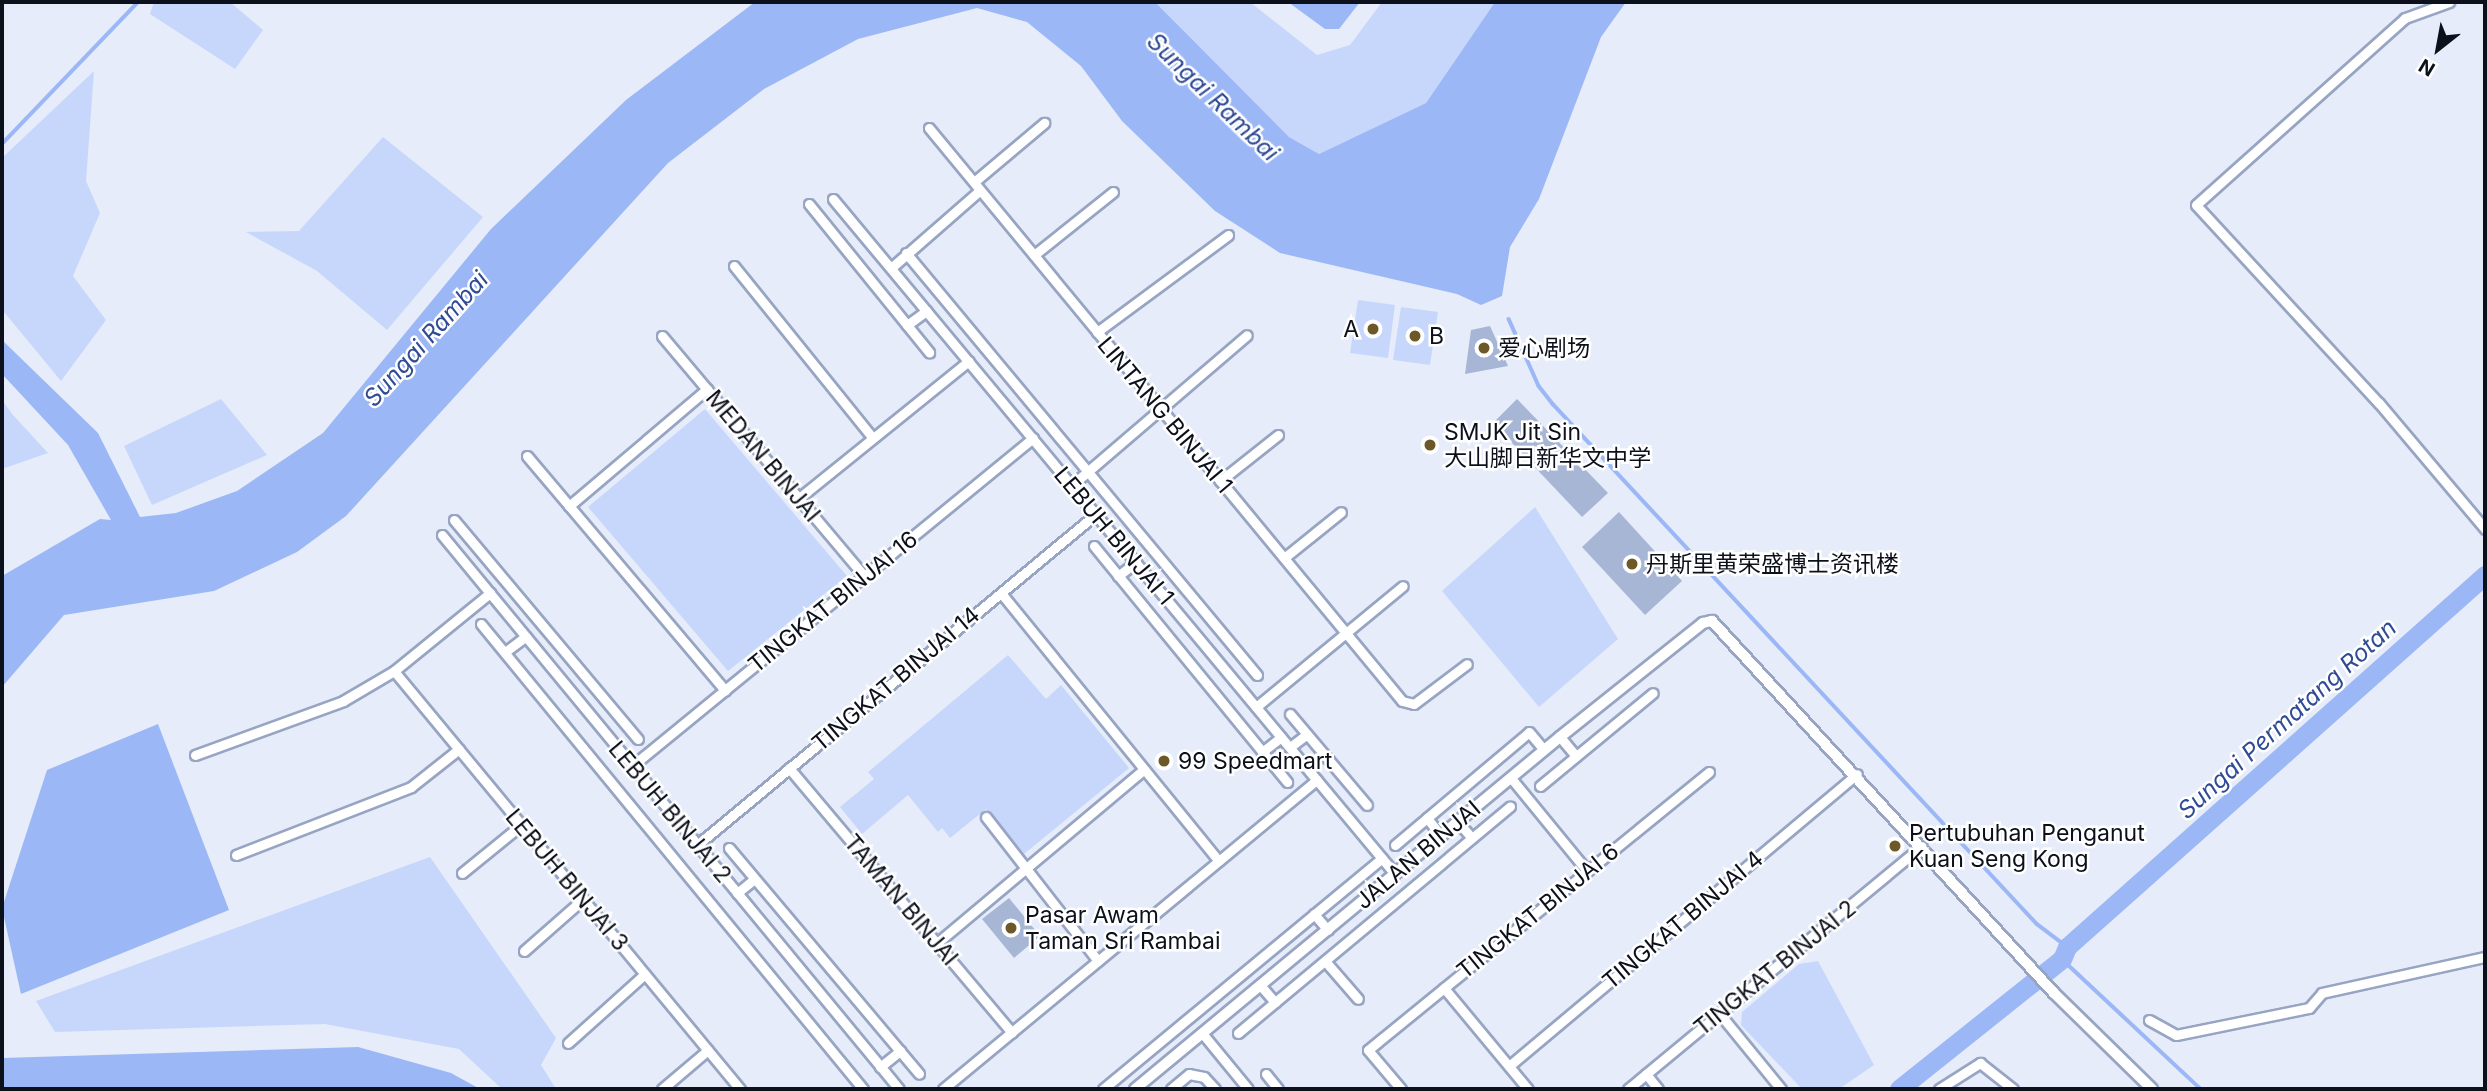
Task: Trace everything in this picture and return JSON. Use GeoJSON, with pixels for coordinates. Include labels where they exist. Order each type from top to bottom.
{"type":"FeatureCollection","features":[{"type":"Feature","properties":{"kind":"street"},"geometry":{"type":"LineString","coordinates":[[2449,2],[2405,18],[2196,205],[2366,389],[2485,529]]}},
{"type":"Feature","properties":{"kind":"street"},"geometry":{"type":"LineString","coordinates":[[891,268],[1044,123]]}},
{"type":"Feature","properties":{"kind":"street","name":"LINTANG BINJAI 1"},"geometry":{"type":"LineString","coordinates":[[929,128],[1402,701],[1413,704],[1467,664]]}},
{"type":"Feature","properties":{"kind":"street"},"geometry":{"type":"LineString","coordinates":[[1034,255],[1113,192]]}},
{"type":"Feature","properties":{"kind":"street","name":"LEBUH BINJAI 1"},"geometry":{"type":"LineString","coordinates":[[833,199],[1395,874]]}},
{"type":"Feature","properties":{"kind":"street"},"geometry":{"type":"LineString","coordinates":[[809,204],[929,352]]}},
{"type":"Feature","properties":{"kind":"street"},"geometry":{"type":"LineString","coordinates":[[1097,331],[1228,235]]}},
{"type":"Feature","properties":{"kind":"street","name":"LEBUH BINJAI 1"},"geometry":{"type":"LineString","coordinates":[[906,253],[1257,675]]}},
{"type":"Feature","properties":{"kind":"street"},"geometry":{"type":"LineString","coordinates":[[734,266],[873,438]]}},
{"type":"Feature","properties":{"kind":"street"},"geometry":{"type":"LineString","coordinates":[[907,325],[926,310]]}},
{"type":"Feature","properties":{"kind":"street","name":"MEDAN BINJAI"},"geometry":{"type":"LineString","coordinates":[[662,335],[864,576]]}},
{"type":"Feature","properties":{"kind":"street"},"geometry":{"type":"LineString","coordinates":[[1072,485],[1247,335]]}},
{"type":"Feature","properties":{"kind":"street"},"geometry":{"type":"LineString","coordinates":[[799,498],[969,361]]}},
{"type":"Feature","properties":{"kind":"street"},"geometry":{"type":"LineString","coordinates":[[569,506],[707,389]]}},
{"type":"Feature","properties":{"kind":"street"},"geometry":{"type":"LineString","coordinates":[[1220,481],[1278,435]]}},
{"type":"Feature","properties":{"kind":"street","name":"TINGKAT BINJAI 16"},"geometry":{"type":"LineString","coordinates":[[632,766],[1033,438]]}},
{"type":"Feature","properties":{"kind":"street"},"geometry":{"type":"LineString","coordinates":[[527,456],[725,690]]}},
{"type":"Feature","properties":{"kind":"street"},"geometry":{"type":"LineString","coordinates":[[1284,558],[1342,512]]}},
{"type":"Feature","properties":{"kind":"street","name":"TINGKAT BINJAI 14"},"geometry":{"type":"LineString","coordinates":[[697,845],[1096,514]]}},
{"type":"Feature","properties":{"kind":"street"},"geometry":{"type":"LineString","coordinates":[[454,520],[638,739]]}},
{"type":"Feature","properties":{"kind":"street","name":"LEBUH BINJAI 2"},"geometry":{"type":"LineString","coordinates":[[442,535],[899,1089]]}},
{"type":"Feature","properties":{"kind":"street"},"geometry":{"type":"LineString","coordinates":[[1094,546],[1287,782]]}},
{"type":"Feature","properties":{"kind":"street"},"geometry":{"type":"LineString","coordinates":[[1118,576],[1136,562]]}},
{"type":"Feature","properties":{"kind":"street"},"geometry":{"type":"LineString","coordinates":[[1256,707],[1403,586]]}},
{"type":"Feature","properties":{"kind":"street"},"geometry":{"type":"LineString","coordinates":[[195,755],[344,701],[394,671],[490,593]]}},
{"type":"Feature","properties":{"kind":"street"},"geometry":{"type":"LineString","coordinates":[[1001,593],[1219,861]]}},
{"type":"Feature","properties":{"kind":"street","name":"JALAN BINJAI"},"geometry":{"type":"LineString","coordinates":[[1138,1088],[1544,750],[1703,623],[1720,625],[1857,774]]}},
{"type":"Feature","properties":{"kind":"street","name":"LEBUH BINJAI 2"},"geometry":{"type":"LineString","coordinates":[[481,624],[863,1089]]}},
{"type":"Feature","properties":{"kind":"street"},"geometry":{"type":"LineString","coordinates":[[505,652],[526,636]]}},
{"type":"Feature","properties":{"kind":"street","name":"LEBUH BINJAI 3"},"geometry":{"type":"LineString","coordinates":[[394,671],[740,1089]]}},
{"type":"Feature","properties":{"kind":"street"},"geometry":{"type":"LineString","coordinates":[[1540,786],[1653,692]]}},
{"type":"Feature","properties":{"kind":"street"},"geometry":{"type":"LineString","coordinates":[[1290,714],[1367,805]]}},
{"type":"Feature","properties":{"kind":"street"},"geometry":{"type":"LineString","coordinates":[[1395,845],[1529,732],[1544,750]]}},
{"type":"Feature","properties":{"kind":"street"},"geometry":{"type":"LineString","coordinates":[[1290,747],[1307,734]]}},
{"type":"Feature","properties":{"kind":"street"},"geometry":{"type":"LineString","coordinates":[[1262,752],[1281,737]]}},
{"type":"Feature","properties":{"kind":"street"},"geometry":{"type":"LineString","coordinates":[[1560,737],[1576,756]]}},
{"type":"Feature","properties":{"kind":"street"},"geometry":{"type":"LineString","coordinates":[[236,855],[411,787],[459,749]]}},
{"type":"Feature","properties":{"kind":"street","name":"TAMAN BINJAI"},"geometry":{"type":"LineString","coordinates":[[789,768],[1012,1033]]}},
{"type":"Feature","properties":{"kind":"street"},"geometry":{"type":"LineString","coordinates":[[937,943],[1144,769]]}},
{"type":"Feature","properties":{"kind":"street","name":"TINGKAT BINJAI 6"},"geometry":{"type":"LineString","coordinates":[[1401,1089],[1368,1050],[1709,772]]}},
{"type":"Feature","properties":{"kind":"street"},"geometry":{"type":"LineString","coordinates":[[1857,774],[2054,993],[2152,1089]]}},
{"type":"Feature","properties":{"kind":"street","name":"TINGKAT BINJAI 4"},"geometry":{"type":"LineString","coordinates":[[1509,1066],[1857,774]]}},
{"type":"Feature","properties":{"kind":"street"},"geometry":{"type":"LineString","coordinates":[[1511,778],[1587,871]]}},
{"type":"Feature","properties":{"kind":"street"},"geometry":{"type":"LineString","coordinates":[[943,1089],[1317,780]]}},
{"type":"Feature","properties":{"kind":"street"},"geometry":{"type":"LineString","coordinates":[[1238,1033],[1510,806]]}},
{"type":"Feature","properties":{"kind":"street"},"geometry":{"type":"LineString","coordinates":[[986,817],[1098,961]]}},
{"type":"Feature","properties":{"kind":"street"},"geometry":{"type":"LineString","coordinates":[[1427,818],[1441,836]]}},
{"type":"Feature","properties":{"kind":"street"},"geometry":{"type":"LineString","coordinates":[[1458,822],[1472,838]]}},
{"type":"Feature","properties":{"kind":"street"},"geometry":{"type":"LineString","coordinates":[[462,873],[521,825]]}},
{"type":"Feature","properties":{"kind":"street","name":"TINGKAT BINJAI 2"},"geometry":{"type":"LineString","coordinates":[[1628,1089],[1922,846]]}},
{"type":"Feature","properties":{"kind":"street"},"geometry":{"type":"LineString","coordinates":[[729,848],[919,1074]]}},
{"type":"Feature","properties":{"kind":"street"},"geometry":{"type":"LineString","coordinates":[[1103,1089],[1382,858]]}},
{"type":"Feature","properties":{"kind":"street"},"geometry":{"type":"LineString","coordinates":[[737,893],[754,879]]}},
{"type":"Feature","properties":{"kind":"street"},"geometry":{"type":"LineString","coordinates":[[524,951],[583,899]]}},
{"type":"Feature","properties":{"kind":"street"},"geometry":{"type":"LineString","coordinates":[[1314,914],[1328,929]]}},
{"type":"Feature","properties":{"kind":"street"},"geometry":{"type":"LineString","coordinates":[[2149,1020],[2176,1035],[2309,1008],[2322,993],[2485,957]]}},
{"type":"Feature","properties":{"kind":"street"},"geometry":{"type":"LineString","coordinates":[[1325,961],[1358,999]]}},
{"type":"Feature","properties":{"kind":"street"},"geometry":{"type":"LineString","coordinates":[[568,1043],[645,974]]}},
{"type":"Feature","properties":{"kind":"street"},"geometry":{"type":"LineString","coordinates":[[1261,985],[1275,1002]]}},
{"type":"Feature","properties":{"kind":"street"},"geometry":{"type":"LineString","coordinates":[[1444,988],[1528,1089]]}},
{"type":"Feature","properties":{"kind":"street"},"geometry":{"type":"LineString","coordinates":[[1719,1013],[1781,1089]]}},
{"type":"Feature","properties":{"kind":"street"},"geometry":{"type":"LineString","coordinates":[[1202,1033],[1248,1089]]}},
{"type":"Feature","properties":{"kind":"street"},"geometry":{"type":"LineString","coordinates":[[662,1089],[708,1050]]}},
{"type":"Feature","properties":{"kind":"street"},"geometry":{"type":"LineString","coordinates":[[880,1067],[900,1051]]}},
{"type":"Feature","properties":{"kind":"street"},"geometry":{"type":"LineString","coordinates":[[1939,1089],[1971,1066],[1986,1065],[2013,1089]]}},
{"type":"Feature","properties":{"kind":"street"},"geometry":{"type":"LineString","coordinates":[[1171,1089],[1189,1074],[1197,1075],[1215,1089]]}},
{"type":"Feature","properties":{"kind":"street"},"geometry":{"type":"LineString","coordinates":[[1266,1074],[1278,1089]]}},
{"type":"Feature","properties":{"kind":"street"},"geometry":{"type":"LineString","coordinates":[[1646,1074],[1658,1089]]}},
{"type":"Feature","properties":{"kind":"shaded area"},"geometry":{"type":"Polygon","coordinates":[[[154,2],[230,2],[263,30],[235,69],[150,14],[154,2]]]}},
{"type":"Feature","properties":{"kind":"shaded area"},"geometry":{"type":"Polygon","coordinates":[[[1155,2],[1250,2],[1317,55],[1350,45],[1382,2],[1495,2],[1426,103],[1319,154],[1289,137],[1155,2]]]}},
{"type":"Feature","properties":{"kind":"shaded area"},"geometry":{"type":"Polygon","coordinates":[[[94,71],[86,181],[100,213],[73,276],[106,320],[61,381],[4,312],[2,158],[94,71]]]}},
{"type":"Feature","properties":{"kind":"shaded area"},"geometry":{"type":"Polygon","coordinates":[[[383,137],[483,217],[387,330],[317,271],[246,232],[299,231],[383,137]]]}},
{"type":"Feature","properties":{"kind":"shaded area","name":"A"},"geometry":{"type":"Polygon","coordinates":[[[1358,300],[1395,305],[1388,358],[1350,353],[1358,300]]]}},
{"type":"Feature","properties":{"kind":"shaded area","name":"B"},"geometry":{"type":"Polygon","coordinates":[[[1401,307],[1438,312],[1430,365],[1393,360],[1401,307]]]}},
{"type":"Feature","properties":{"kind":"shaded area"},"geometry":{"type":"Polygon","coordinates":[[[221,399],[267,455],[152,505],[124,446],[221,399]]]}},
{"type":"Feature","properties":{"kind":"shaded area"},"geometry":{"type":"Polygon","coordinates":[[[2,400],[13,415],[48,453],[2,469],[2,400]]]}},
{"type":"Feature","properties":{"kind":"shaded area"},"geometry":{"type":"Polygon","coordinates":[[[705,409],[847,576],[728,671],[588,507],[705,409]]]}},
{"type":"Feature","properties":{"kind":"shaded area"},"geometry":{"type":"Polygon","coordinates":[[[1535,507],[1618,639],[1539,707],[1442,591],[1535,507]]]}},
{"type":"Feature","properties":{"kind":"shaded area"},"geometry":{"type":"Polygon","coordinates":[[[1008,655],[1046,699],[1061,685],[1129,768],[1024,854],[986,809],[950,838],[942,828],[938,832],[908,795],[862,834],[840,807],[874,779],[868,772],[1008,655]]]}},
{"type":"Feature","properties":{"kind":"shaded area"},"geometry":{"type":"Polygon","coordinates":[[[430,857],[556,1038],[541,1065],[556,1089],[502,1089],[459,1049],[325,1024],[55,1032],[36,1001],[430,857]]]}},
{"type":"Feature","properties":{"kind":"shaded area"},"geometry":{"type":"Polygon","coordinates":[[[1818,961],[1874,1065],[1839,1089],[1802,1089],[1741,1025],[1742,1012],[1799,964],[1818,961]]]}},
{"type":"Feature","properties":{"kind":"water","name":"Sungai Rambai"},"geometry":{"type":"Polygon","coordinates":[[[755,2],[1155,2],[1289,137],[1319,154],[1426,103],[1495,2],[1626,2],[1601,37],[1539,199],[1510,247],[1502,296],[1481,305],[1457,294],[1280,253],[1215,211],[1122,121],[1081,66],[1027,22],[977,8],[858,39],[764,89],[668,163],[346,516],[297,552],[214,591],[64,615],[2,687],[2,576],[100,519],[111,520],[68,445],[2,374],[2,340],[98,433],[140,517],[176,513],[237,491],[323,433],[491,229],[626,100],[755,2]]]}},
{"type":"Feature","properties":{"kind":"water"},"geometry":{"type":"Polygon","coordinates":[[[1288,2],[1360,2],[1339,29],[1325,29],[1288,2]]]}},
{"type":"Feature","properties":{"kind":"water"},"geometry":{"type":"Polygon","coordinates":[[[158,724],[229,910],[21,994],[2,908],[47,770],[158,724]]]}},
{"type":"Feature","properties":{"kind":"water"},"geometry":{"type":"Polygon","coordinates":[[[358,1047],[451,1073],[480,1089],[2,1089],[2,1058],[358,1047]]]}},
{"type":"Feature","properties":{"kind":"building","name":"爱心剧场"},"geometry":{"type":"Polygon","coordinates":[[[1490,326],[1508,366],[1465,374],[1471,330],[1490,326]]]}},
{"type":"Feature","properties":{"kind":"building"},"geometry":{"type":"Polygon","coordinates":[[[1517,399],[1608,493],[1582,517],[1493,423],[1517,399]]]}},
{"type":"Feature","properties":{"kind":"building","name":"丹斯里黄荣盛博士资讯楼"},"geometry":{"type":"Polygon","coordinates":[[[1619,512],[1682,581],[1645,615],[1582,547],[1619,512]]]}},
{"type":"Feature","properties":{"kind":"building","name":"Pasar Awam Taman Sri Rambai"},"geometry":{"type":"Polygon","coordinates":[[[1009,898],[1040,936],[1014,958],[982,919],[1009,898]]]}},
{"type":"Feature","properties":{"kind":"waterway"},"geometry":{"type":"LineString","coordinates":[[2,144],[138,2]]}},
{"type":"Feature","properties":{"kind":"waterway"},"geometry":{"type":"LineString","coordinates":[[1509,319],[1539,386],[1553,404],[2037,924],[2067,947]]}},
{"type":"Feature","properties":{"kind":"waterway","name":"Sungai Permatang Rotan"},"geometry":{"type":"LineString","coordinates":[[1899,1089],[2062,959],[2067,947],[2485,575]]}},
{"type":"Feature","properties":{"kind":"waterway"},"geometry":{"type":"LineString","coordinates":[[2062,959],[2201,1089]]}},
{"type":"Feature","properties":{"kind":"place","name":"A"},"geometry":{"type":"Point","coordinates":[1373,329]}},
{"type":"Feature","properties":{"kind":"place","name":"B"},"geometry":{"type":"Point","coordinates":[1415,336]}},
{"type":"Feature","properties":{"kind":"place","name":"爱心剧场"},"geometry":{"type":"Point","coordinates":[1484,348]}},
{"type":"Feature","properties":{"kind":"place","name":"SMJK Jit Sin 大山脚日新华文中学"},"geometry":{"type":"Point","coordinates":[1430,445]}},
{"type":"Feature","properties":{"kind":"place","name":"丹斯里黄荣盛博士资讯楼"},"geometry":{"type":"Point","coordinates":[1632,564]}},
{"type":"Feature","properties":{"kind":"place","name":"99 Speedmart"},"geometry":{"type":"Point","coordinates":[1164,761]}},
{"type":"Feature","properties":{"kind":"place","name":"Pertubuhan Penganut Kuan Seng Kong"},"geometry":{"type":"Point","coordinates":[1895,846]}},
{"type":"Feature","properties":{"kind":"place","name":"Pasar Awam Taman Sri Rambai"},"geometry":{"type":"Point","coordinates":[1011,928]}}]}
